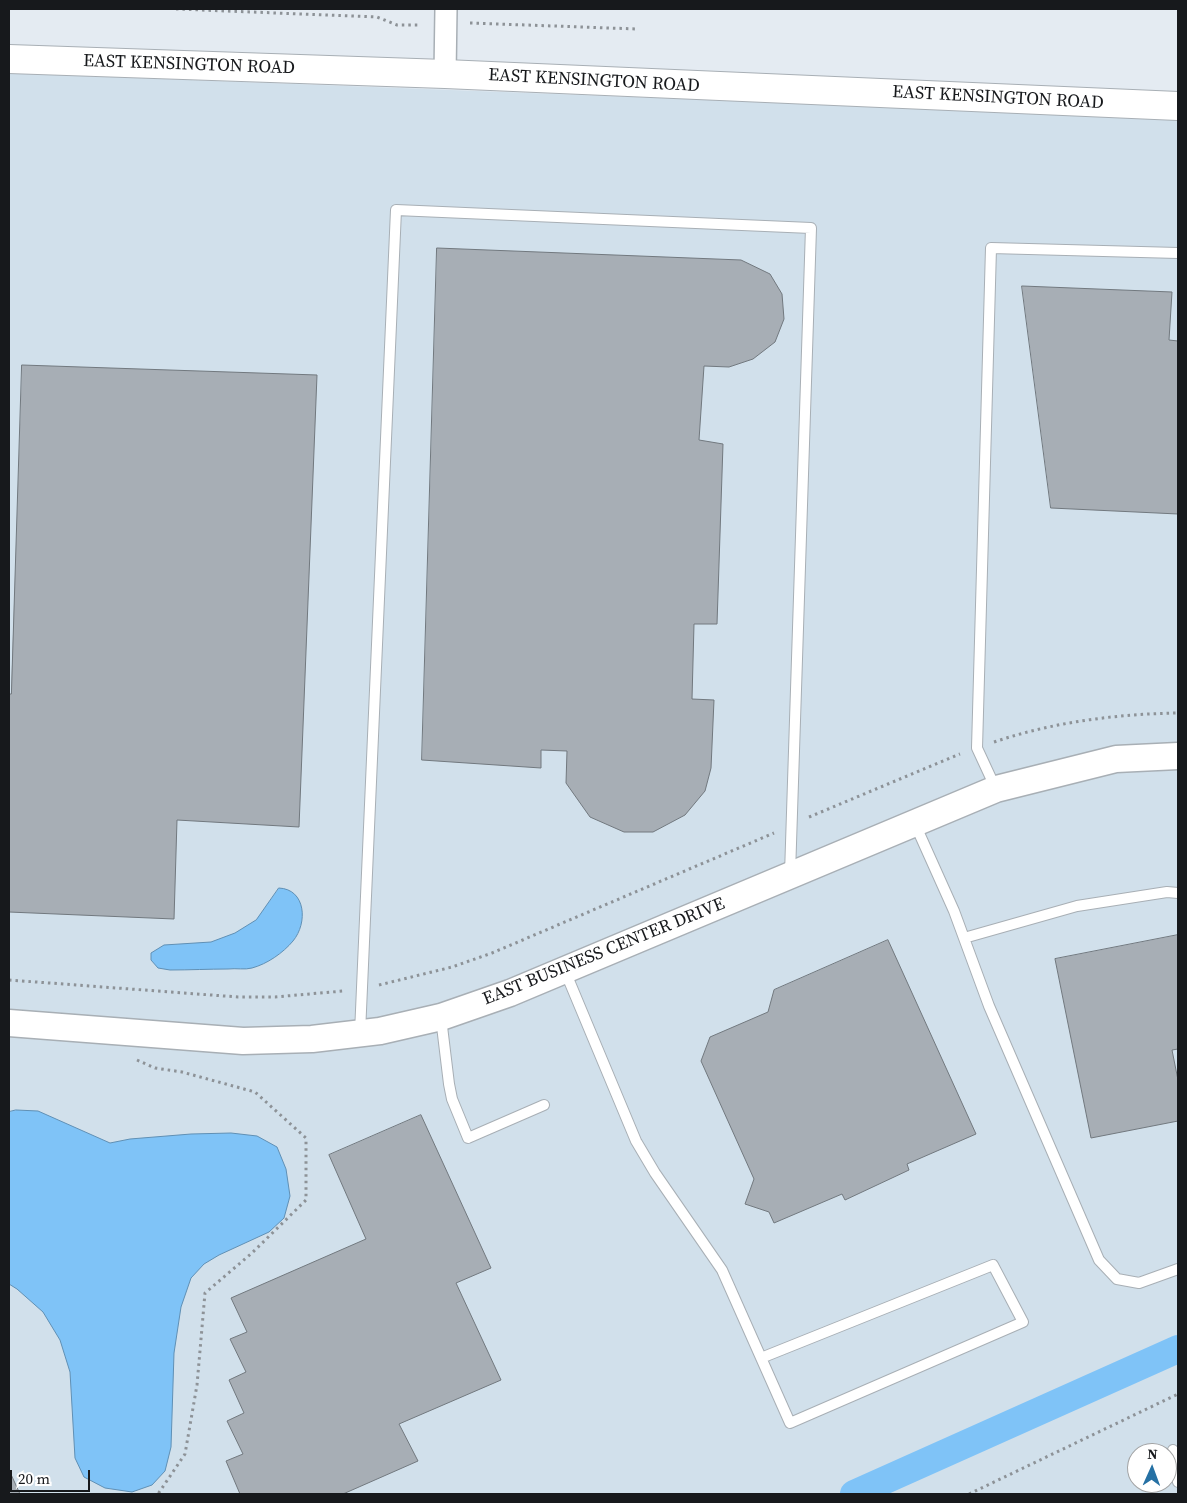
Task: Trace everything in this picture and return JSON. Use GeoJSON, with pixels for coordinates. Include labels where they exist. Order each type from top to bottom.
{"type":"FeatureCollection","features":[{"type":"Feature","properties":{"kind":"main road","name":"EAST KENSINGTON ROAD"},"geometry":{"type":"LineString","coordinates":[[9,58],[445,74],[1178,106]]}},
{"type":"Feature","properties":{"kind":"street"},"geometry":{"type":"LineString","coordinates":[[445,74],[446,16]]}},
{"type":"Feature","properties":{"kind":"street","name":"EAST BUSINESS CENTER DRIVE"},"geometry":{"type":"LineString","coordinates":[[9,1024],[243,1041],[312,1039],[380,1031],[441,1017],[510,993],[996,789],[1116,759],[1178,756]]}},
{"type":"Feature","properties":{"kind":"lane"},"geometry":{"type":"LineString","coordinates":[[360,1033],[396,210],[811,228],[790,875]]}},
{"type":"Feature","properties":{"kind":"lane"},"geometry":{"type":"LineString","coordinates":[[996,789],[977,748],[991,248],[1178,253]]}},
{"type":"Feature","properties":{"kind":"lane"},"geometry":{"type":"LineString","coordinates":[[914,823],[954,911],[989,1006],[1099,1260],[1117,1279],[1139,1283],[1178,1269]]}},
{"type":"Feature","properties":{"kind":"lane"},"geometry":{"type":"LineString","coordinates":[[964,938],[1077,906],[1167,892],[1178,894]]}},
{"type":"Feature","properties":{"kind":"lane"},"geometry":{"type":"LineString","coordinates":[[565,970],[636,1141],[655,1173],[722,1270],[761,1358],[790,1423],[1023,1322],[993,1265],[761,1358]]}},
{"type":"Feature","properties":{"kind":"lane"},"geometry":{"type":"LineString","coordinates":[[441,1017],[452,1099],[468,1138],[544,1105]]}},
{"type":"Feature","properties":{"kind":"path"},"geometry":{"type":"LineString","coordinates":[[176,9],[377,17],[397,25],[446,16],[636,28]]}},
{"type":"Feature","properties":{"kind":"path"},"geometry":{"type":"LineString","coordinates":[[9,980],[238,997],[275,997],[362,988],[436,971],[492,953],[925,768],[977,748],[1051,727],[1124,715],[1178,713]]}},
{"type":"Feature","properties":{"kind":"path"},"geometry":{"type":"LineString","coordinates":[[158,1494],[185,1454],[198,1386],[205,1293],[252,1253],[306,1200],[306,1138],[255,1092],[182,1072]]}},
{"type":"Feature","properties":{"kind":"path"},"geometry":{"type":"LineString","coordinates":[[968,1494],[1178,1394]]}},
{"type":"Feature","properties":{"kind":"shaded area"},"geometry":{"type":"Polygon","coordinates":[[[9,73],[1178,118],[1178,1494],[9,1494],[9,73]]]}},
{"type":"Feature","properties":{"kind":"water"},"geometry":{"type":"Polygon","coordinates":[[[279,888],[295,894],[299,900],[302,908],[301,925],[293,941],[280,954],[269,961],[246,969],[170,970],[158,968],[151,960],[151,953],[164,945],[211,942],[235,933],[256,920],[279,888]]]}},
{"type":"Feature","properties":{"kind":"water"},"geometry":{"type":"Polygon","coordinates":[[[16,1110],[38,1111],[110,1143],[130,1139],[191,1134],[231,1133],[257,1136],[277,1147],[286,1169],[290,1196],[284,1218],[269,1232],[204,1264],[191,1278],[181,1307],[174,1353],[171,1447],[165,1471],[152,1485],[132,1492],[105,1488],[84,1477],[75,1458],[70,1372],[60,1340],[43,1312],[9,1284],[9,1112],[16,1110]]]}},
{"type":"Feature","properties":{"kind":"building"},"geometry":{"type":"Polygon","coordinates":[[[437,248],[741,260],[770,274],[782,294],[784,319],[775,342],[753,359],[729,367],[704,366],[699,440],[723,444],[717,624],[694,624],[692,699],[714,700],[711,768],[705,791],[685,815],[653,832],[624,832],[590,817],[566,783],[567,751],[541,750],[541,768],[422,760],[437,248]]]}},
{"type":"Feature","properties":{"kind":"building"},"geometry":{"type":"Polygon","coordinates":[[[1022,286],[1172,292],[1169,340],[1178,341],[1178,514],[1051,508],[1022,286]]]}},
{"type":"Feature","properties":{"kind":"building"},"geometry":{"type":"Polygon","coordinates":[[[22,365],[317,375],[299,827],[177,820],[174,919],[9,912],[9,694],[11,694],[22,365]]]}},
{"type":"Feature","properties":{"kind":"building"},"geometry":{"type":"Polygon","coordinates":[[[1178,935],[1178,1049],[1172,1050],[1178,1080],[1178,1121],[1091,1138],[1055,959],[1178,935]]]}},
{"type":"Feature","properties":{"kind":"building"},"geometry":{"type":"Polygon","coordinates":[[[888,940],[976,1134],[907,1164],[909,1170],[845,1200],[842,1194],[774,1223],[769,1212],[745,1204],[754,1179],[701,1061],[710,1037],[768,1012],[774,990],[888,940]]]}},
{"type":"Feature","properties":{"kind":"building"},"geometry":{"type":"Polygon","coordinates":[[[421,1115],[491,1268],[456,1283],[501,1380],[399,1424],[418,1461],[343,1494],[240,1494],[226,1461],[243,1454],[227,1421],[244,1413],[229,1380],[246,1372],[230,1339],[247,1332],[231,1298],[366,1239],[329,1155],[421,1115]]]}},
{"type":"Feature","properties":{"kind":"building"},"geometry":{"type":"Polygon","coordinates":[[[9,1470],[20,1494],[9,1494],[9,1470]]]}},
{"type":"Feature","properties":{"kind":"waterway"},"geometry":{"type":"LineString","coordinates":[[854,1494],[1178,1349]]}}]}
